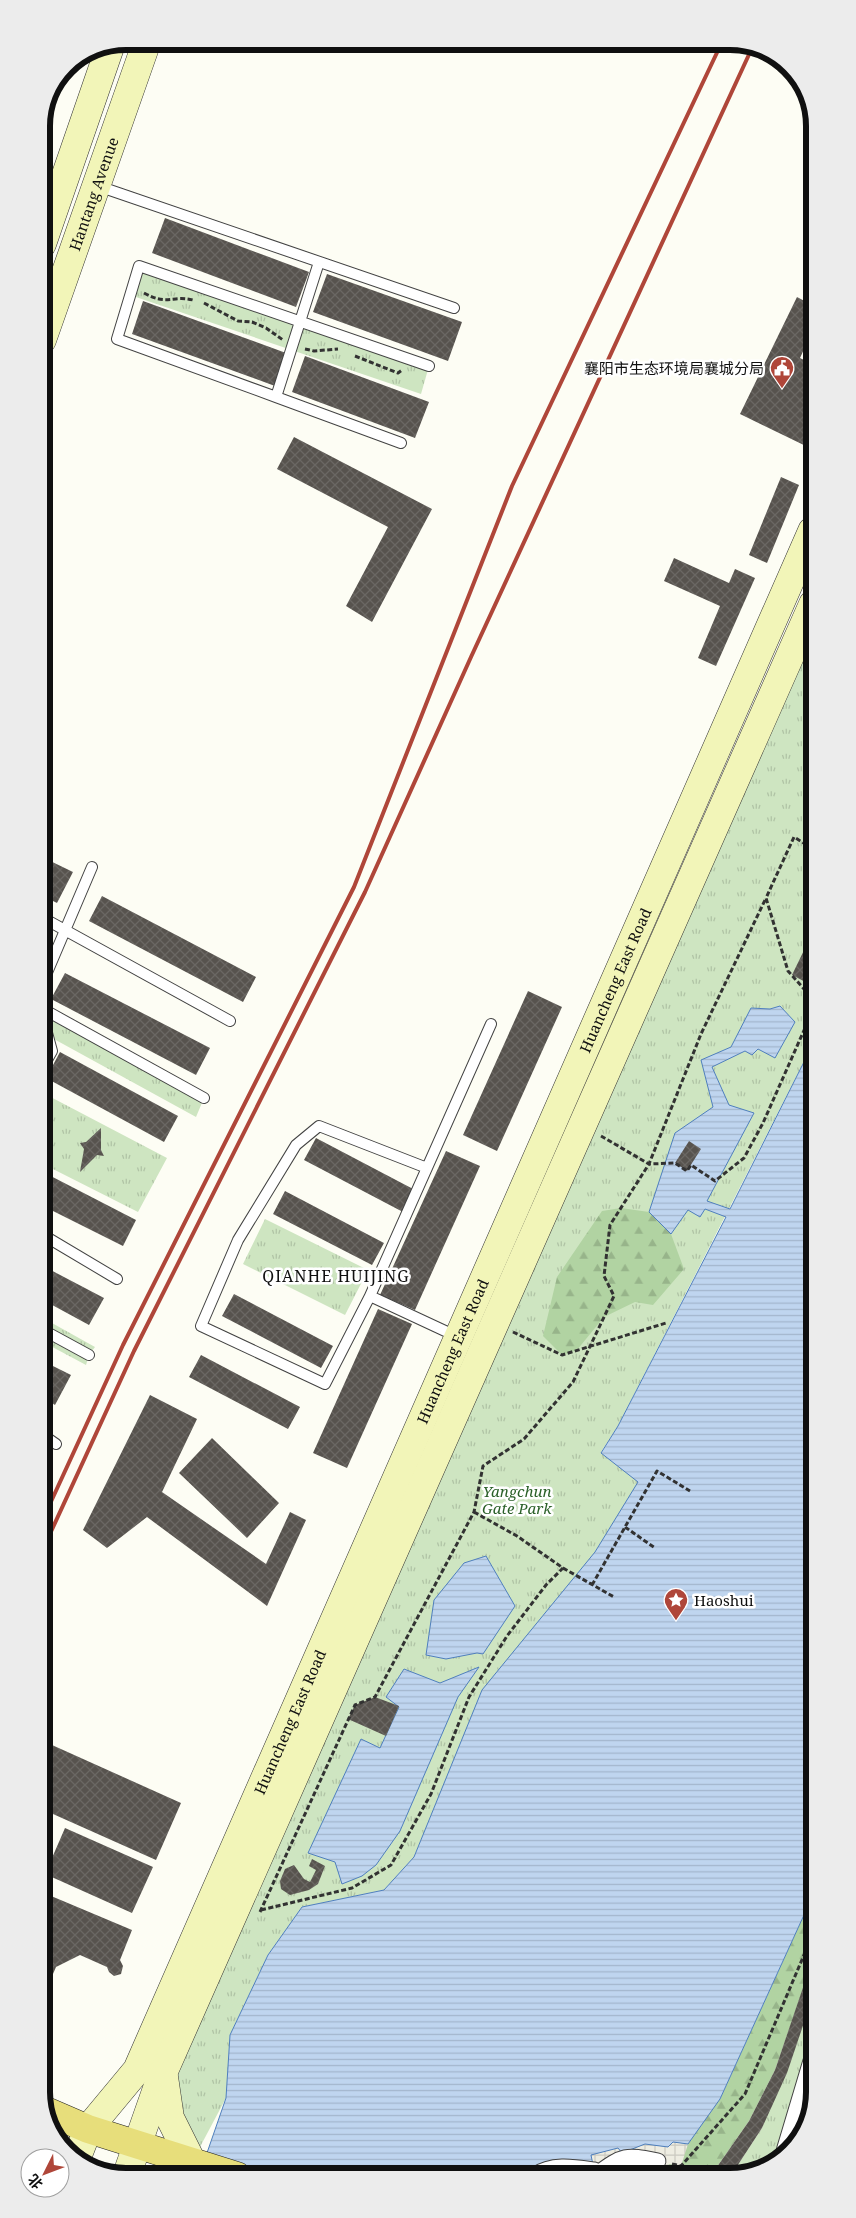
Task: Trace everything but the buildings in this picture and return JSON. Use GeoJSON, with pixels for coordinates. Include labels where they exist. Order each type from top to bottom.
{"type":"FeatureCollection","features":[{"type":"Feature","properties":{"kind":"main road","name":"Hantang Avenue"},"geometry":{"type":"LineString","coordinates":[[50,317],[144,50]]}},
{"type":"Feature","properties":{"kind":"main road","name":"Hantang Avenue"},"geometry":{"type":"LineString","coordinates":[[50,221],[108,53]]}},
{"type":"Feature","properties":{"kind":"main road","name":"Huancheng East Road"},"geometry":{"type":"LineString","coordinates":[[79,2151],[88,2129],[137,2070],[806,545]]}},
{"type":"Feature","properties":{"kind":"main road","name":"Huancheng East Road"},"geometry":{"type":"LineString","coordinates":[[129,2168],[164,2073],[806,618]]}},
{"type":"Feature","properties":{"kind":"main road"},"geometry":{"type":"LineString","coordinates":[[164,2073],[170,2118],[195,2163]]}},
{"type":"Feature","properties":{"kind":"main road"},"geometry":{"type":"LineString","coordinates":[[54,2114],[88,2129],[211,2168]]}},
{"type":"Feature","properties":{"kind":"street"},"geometry":{"type":"LineString","coordinates":[[794,2132],[806,2093]]}},
{"type":"Feature","properties":{"kind":"street"},"geometry":{"type":"LineString","coordinates":[[605,2168],[620,2158],[630,2156],[658,2161]]}},
{"type":"Feature","properties":{"kind":"street"},"geometry":{"type":"LineString","coordinates":[[544,2168],[571,2166],[582,2168]]}},
{"type":"Feature","properties":{"kind":"lane"},"geometry":{"type":"LineString","coordinates":[[95,185],[454,308]]}},
{"type":"Feature","properties":{"kind":"lane"},"geometry":{"type":"LineString","coordinates":[[276,397],[319,262]]}},
{"type":"Feature","properties":{"kind":"lane"},"geometry":{"type":"LineString","coordinates":[[401,442],[117,339],[139,266],[429,366]]}},
{"type":"Feature","properties":{"kind":"lane"},"geometry":{"type":"LineString","coordinates":[[50,966],[92,867]]}},
{"type":"Feature","properties":{"kind":"lane"},"geometry":{"type":"LineString","coordinates":[[50,923],[230,1020]]}},
{"type":"Feature","properties":{"kind":"lane"},"geometry":{"type":"LineString","coordinates":[[50,1013],[204,1098]]}},
{"type":"Feature","properties":{"kind":"lane"},"geometry":{"type":"LineString","coordinates":[[427,1168],[319,1126],[296,1145],[238,1240],[201,1326],[325,1384],[370,1296],[427,1168],[491,1024]]}},
{"type":"Feature","properties":{"kind":"lane"},"geometry":{"type":"LineString","coordinates":[[50,1239],[118,1279]]}},
{"type":"Feature","properties":{"kind":"lane"},"geometry":{"type":"LineString","coordinates":[[370,1296],[459,1338]]}},
{"type":"Feature","properties":{"kind":"lane"},"geometry":{"type":"LineString","coordinates":[[50,1334],[89,1355]]}},
{"type":"Feature","properties":{"kind":"lane"},"geometry":{"type":"LineString","coordinates":[[50,1440],[56,1444]]}},
{"type":"Feature","properties":{"kind":"path"},"geometry":{"type":"LineString","coordinates":[[133,286],[155,300],[184,298],[200,302],[238,321],[252,322],[266,328],[292,346],[314,351],[341,349]]}},
{"type":"Feature","properties":{"kind":"path"},"geometry":{"type":"LineString","coordinates":[[348,352],[398,373],[414,361]]}},
{"type":"Feature","properties":{"kind":"path"},"geometry":{"type":"LineString","coordinates":[[257,1919],[355,1705],[375,1697],[474,1512],[482,1466],[524,1439],[573,1382],[592,1345],[614,1296],[604,1276],[610,1225],[649,1164],[701,1034],[794,837],[806,845]]}},
{"type":"Feature","properties":{"kind":"path"},"geometry":{"type":"LineString","coordinates":[[766,898],[788,971],[806,991]]}},
{"type":"Feature","properties":{"kind":"path"},"geometry":{"type":"LineString","coordinates":[[582,1126],[649,1164],[675,1163],[687,1171],[691,1165],[715,1180],[744,1158],[763,1123],[806,1026]]}},
{"type":"Feature","properties":{"kind":"path"},"geometry":{"type":"LineString","coordinates":[[494,1323],[562,1354],[666,1323]]}},
{"type":"Feature","properties":{"kind":"path"},"geometry":{"type":"LineString","coordinates":[[592,1585],[657,1471],[690,1491]]}},
{"type":"Feature","properties":{"kind":"path"},"geometry":{"type":"LineString","coordinates":[[474,1512],[517,1536],[563,1568],[614,1597]]}},
{"type":"Feature","properties":{"kind":"path"},"geometry":{"type":"LineString","coordinates":[[625,1527],[655,1548]]}},
{"type":"Feature","properties":{"kind":"path"},"geometry":{"type":"LineString","coordinates":[[261,1910],[352,1888],[391,1865],[431,1794],[470,1697],[507,1636],[546,1585],[563,1568]]}},
{"type":"Feature","properties":{"kind":"path"},"geometry":{"type":"LineString","coordinates":[[658,2161],[681,2166],[746,2094],[806,1948]]}},
{"type":"Feature","properties":{"kind":"green space"},"geometry":{"type":"Polygon","coordinates":[[[139,266],[429,366],[421,394],[130,295],[139,266]]]}},
{"type":"Feature","properties":{"kind":"green space","name":"Yangchun Gate Park"},"geometry":{"type":"Polygon","coordinates":[[[806,620],[806,1058],[618,1426],[601,1452],[639,1482],[429,1821],[414,1857],[384,1890],[302,1907],[268,1955],[230,2035],[226,2098],[192,2162],[164,2073],[806,620]]]}},
{"type":"Feature","properties":{"kind":"green space"},"geometry":{"type":"Polygon","coordinates":[[[50,1011],[204,1098],[196,1117],[50,1037],[50,1011]]]}},
{"type":"Feature","properties":{"kind":"green space"},"geometry":{"type":"Polygon","coordinates":[[[50,1097],[167,1158],[138,1212],[50,1168],[50,1097]]]}},
{"type":"Feature","properties":{"kind":"green space"},"geometry":{"type":"Polygon","coordinates":[[[621,1208],[649,1212],[671,1234],[684,1269],[653,1305],[635,1302],[604,1317],[577,1350],[562,1355],[543,1336],[557,1277],[602,1211],[621,1208]]]}},
{"type":"Feature","properties":{"kind":"green space"},"geometry":{"type":"Polygon","coordinates":[[[265,1219],[368,1270],[345,1315],[243,1264],[265,1219]]]}},
{"type":"Feature","properties":{"kind":"green space"},"geometry":{"type":"Polygon","coordinates":[[[50,1322],[95,1347],[89,1355],[86,1365],[50,1346],[50,1322]]]}},
{"type":"Feature","properties":{"kind":"green space"},"geometry":{"type":"Polygon","coordinates":[[[806,1911],[806,1980],[775,2070],[749,2121],[716,2168],[552,2168],[720,2099],[806,1911]]]}},
{"type":"Feature","properties":{"kind":"green space"},"geometry":{"type":"Polygon","coordinates":[[[806,2013],[806,2093],[794,2132],[784,2146],[772,2155],[759,2162],[736,2167],[762,2128],[806,2013]]]}},
{"type":"Feature","properties":{"kind":"shaded area"},"geometry":{"type":"Polygon","coordinates":[[[673,2142],[688,2144],[681,2166],[669,2164],[668,2168],[643,2168],[639,2161],[604,2168],[593,2168],[590,2155],[618,2148],[622,2153],[645,2144],[668,2147],[673,2142]]]}},
{"type":"Feature","properties":{"kind":"water","name":"Haoshui"},"geometry":{"type":"Polygon","coordinates":[[[780,1006],[795,1022],[775,1058],[758,1049],[752,1055],[745,1051],[712,1067],[729,1105],[754,1113],[707,1201],[730,1209],[806,1058],[806,1911],[720,2099],[688,2144],[673,2142],[668,2147],[645,2144],[622,2153],[618,2148],[591,2155],[594,2168],[202,2168],[226,2098],[230,2035],[268,1955],[302,1907],[384,1890],[414,1857],[482,1690],[595,1552],[638,1482],[601,1453],[618,1426],[726,1217],[705,1209],[700,1217],[688,1210],[671,1234],[649,1212],[675,1133],[713,1107],[701,1060],[731,1047],[751,1008],[770,1009],[780,1006]]]}},
{"type":"Feature","properties":{"kind":"water"},"geometry":{"type":"Polygon","coordinates":[[[486,1556],[515,1606],[483,1654],[477,1653],[446,1659],[426,1655],[434,1600],[464,1563],[486,1556]]]}},
{"type":"Feature","properties":{"kind":"water"},"geometry":{"type":"Polygon","coordinates":[[[479,1667],[458,1697],[400,1831],[376,1865],[362,1876],[342,1884],[335,1862],[308,1853],[361,1739],[380,1748],[399,1707],[386,1697],[404,1669],[440,1683],[479,1667]]]}},
{"type":"Feature","properties":{"kind":"railway"},"geometry":{"type":"LineString","coordinates":[[50,1504],[123,1345],[354,887],[512,486],[718,50]]}},
{"type":"Feature","properties":{"kind":"railway"},"geometry":{"type":"LineString","coordinates":[[50,1534],[134,1351],[365,892],[471,657],[750,53]]}},
{"type":"Feature","properties":{"kind":"place","name":"襄阳市生态环境局襄城分局"},"geometry":{"type":"Point","coordinates":[782,389]}},
{"type":"Feature","properties":{"kind":"place","name":"Haoshui"},"geometry":{"type":"Point","coordinates":[676,1621]}},
{"type":"Feature","properties":{"kind":"district","name":"QIANHE HUIJING"},"geometry":{"type":"Point","coordinates":[336,1276]}}]}
